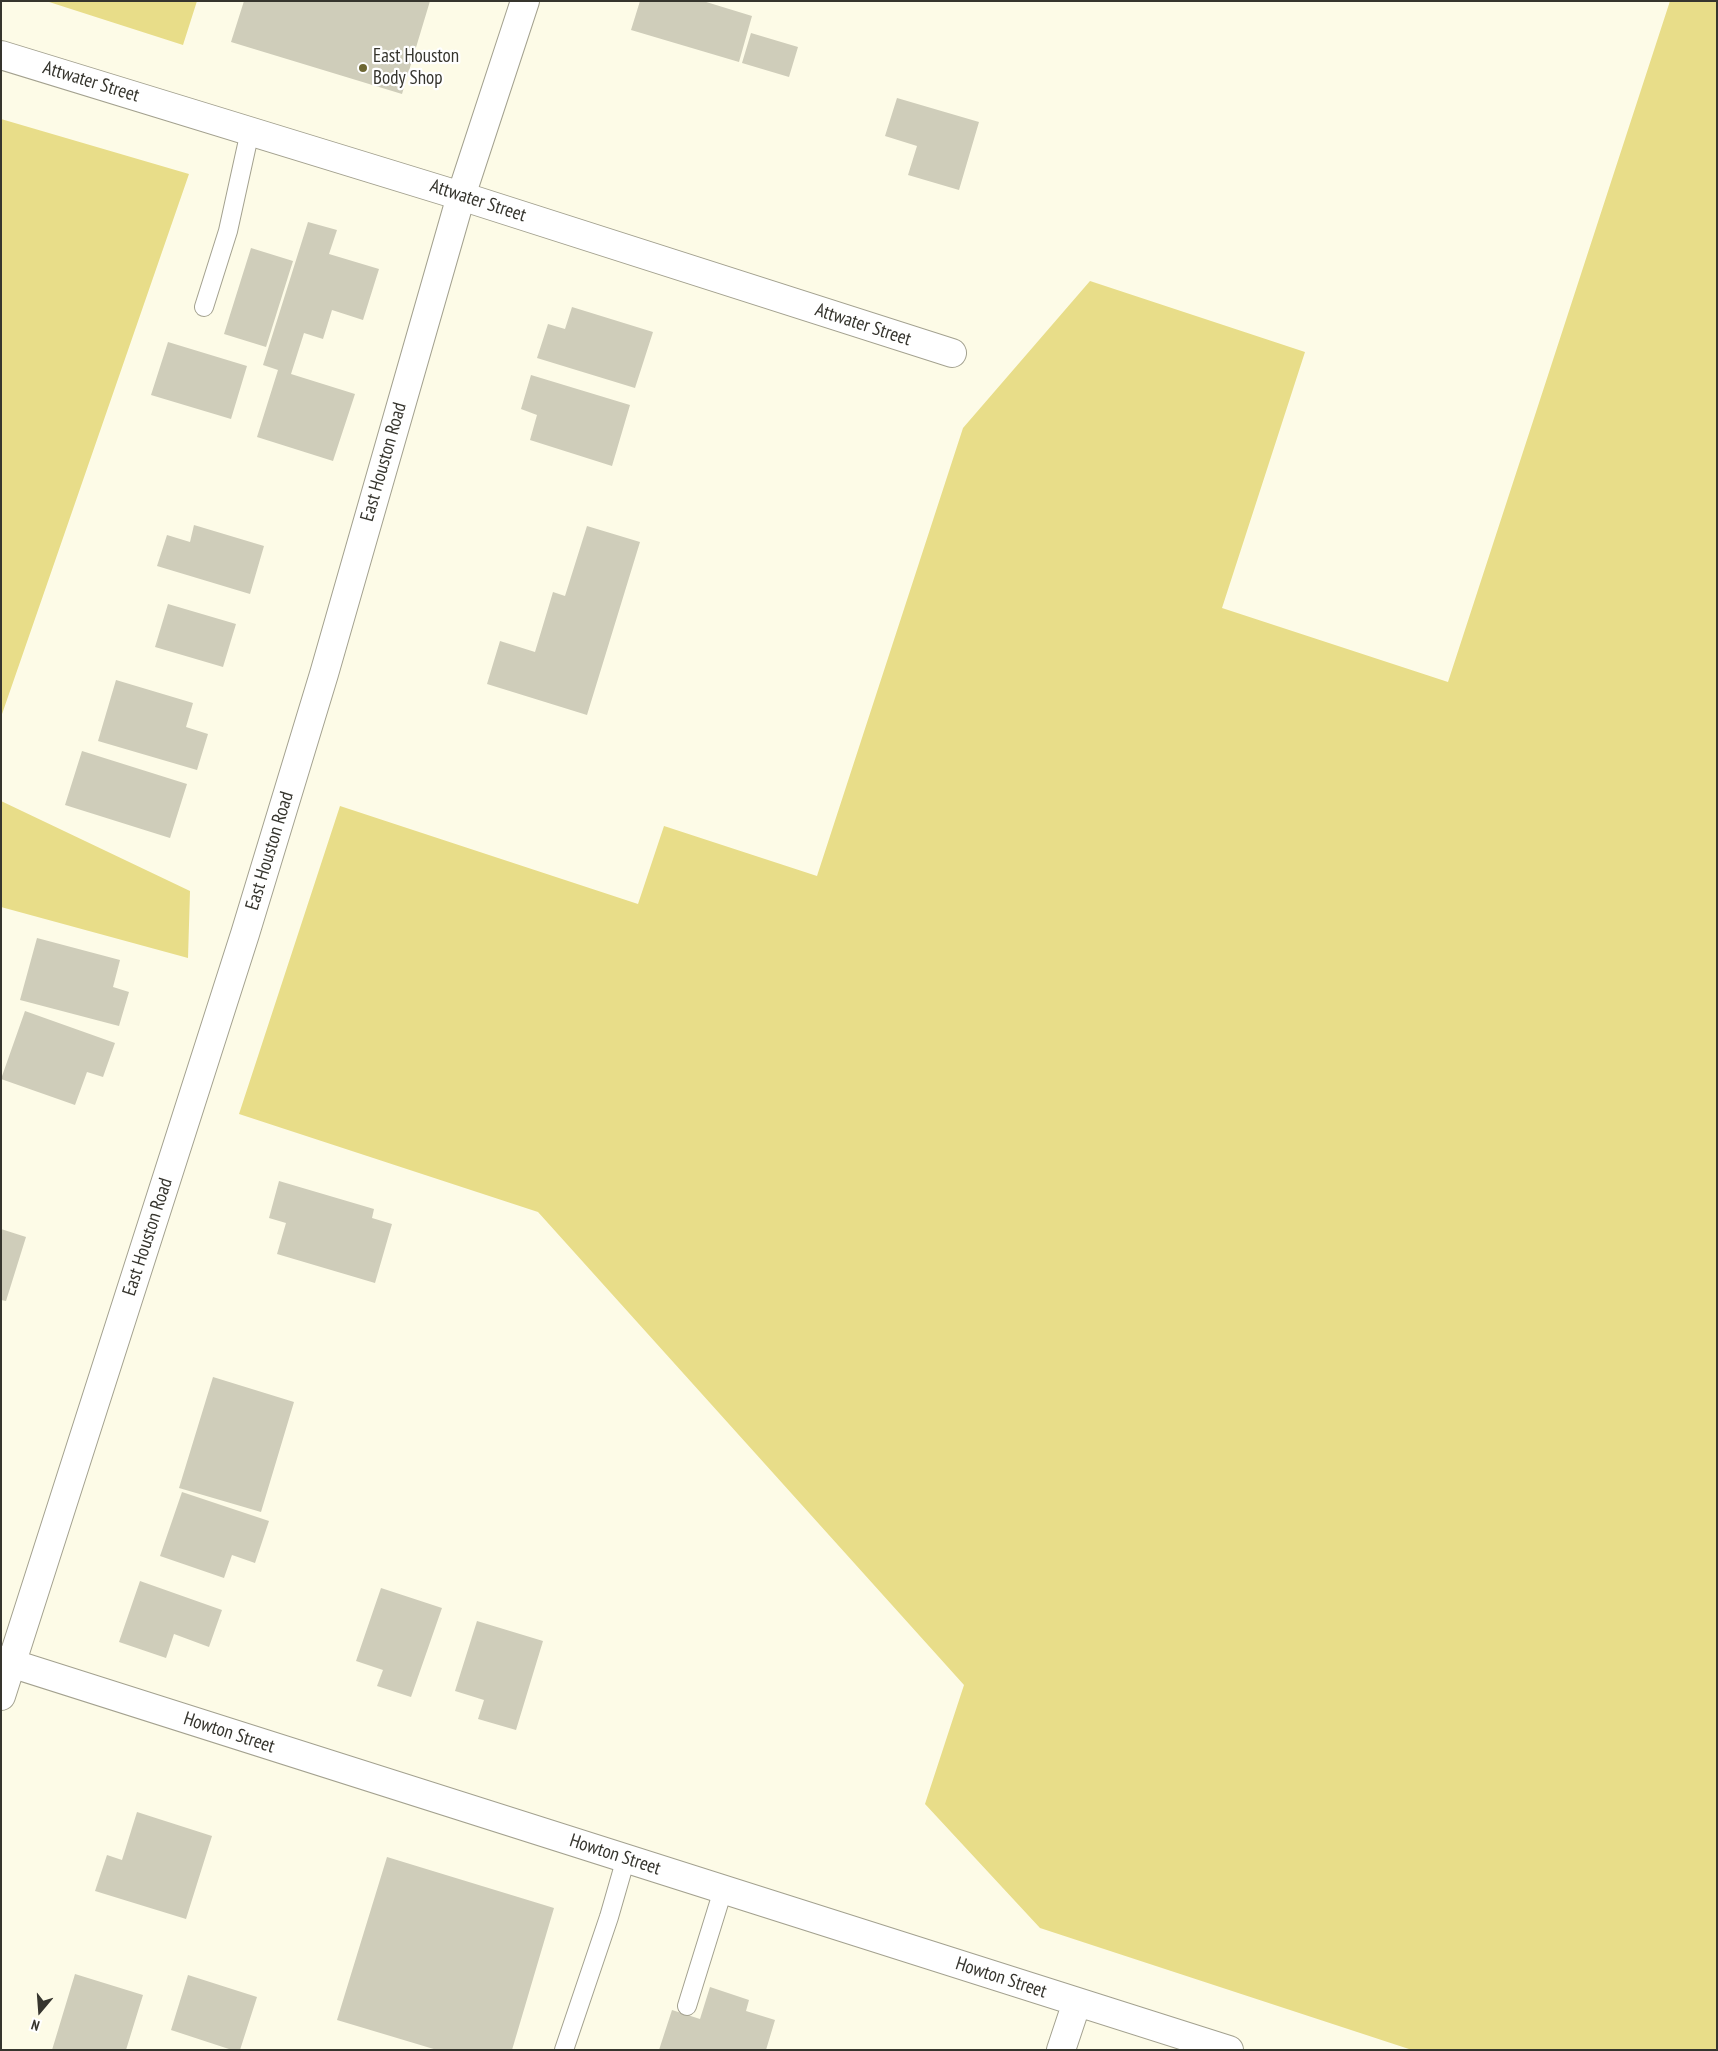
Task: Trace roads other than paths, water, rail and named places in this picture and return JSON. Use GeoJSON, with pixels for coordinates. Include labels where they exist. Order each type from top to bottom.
{"type":"FeatureCollection","features":[{"type":"Feature","properties":{"kind":"street","name":"East Houston Road"},"geometry":{"type":"LineString","coordinates":[[1,1696],[6,1662],[245,934],[324,674],[461,196],[525,1]]}},
{"type":"Feature","properties":{"kind":"street","name":"Attwater Street"},"geometry":{"type":"LineString","coordinates":[[1,55],[461,196],[952,354]]}},
{"type":"Feature","properties":{"kind":"street","name":"Howton Street"},"geometry":{"type":"LineString","coordinates":[[6,1662],[1229,2050]]}},
{"type":"Feature","properties":{"kind":"street"},"geometry":{"type":"LineString","coordinates":[[1061,2050],[1076,2002]]}},
{"type":"Feature","properties":{"kind":"lane"},"geometry":{"type":"LineString","coordinates":[[204,308],[228,231],[250,131]]}},
{"type":"Feature","properties":{"kind":"lane"},"geometry":{"type":"LineString","coordinates":[[564,2050],[609,1917],[626,1858]]}},
{"type":"Feature","properties":{"kind":"lane"},"geometry":{"type":"LineString","coordinates":[[687,2006],[723,1890]]}},
{"type":"Feature","properties":{"kind":"place","name":"East Houston Body Shop"},"geometry":{"type":"Point","coordinates":[363,68]}}]}
